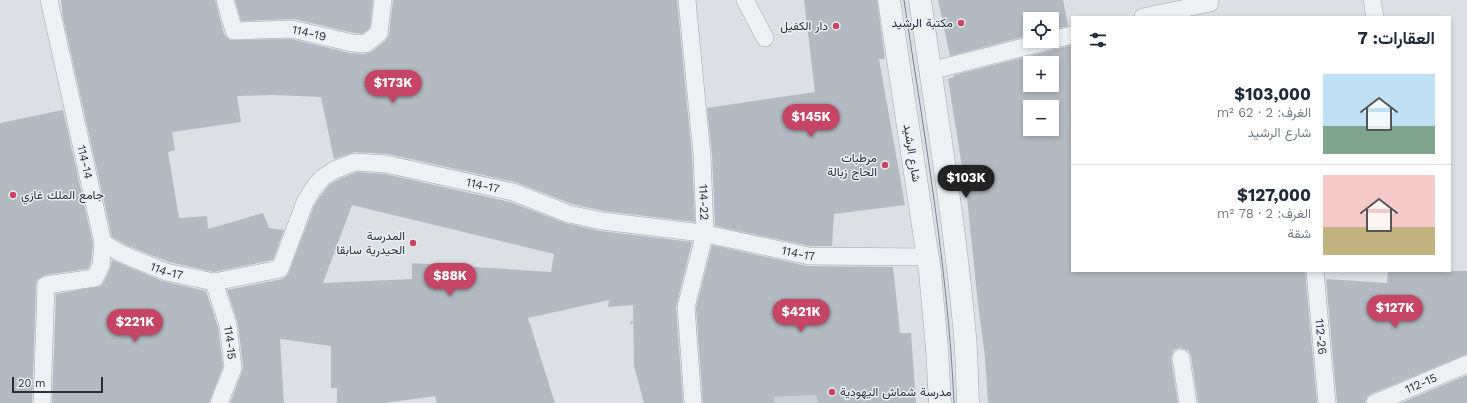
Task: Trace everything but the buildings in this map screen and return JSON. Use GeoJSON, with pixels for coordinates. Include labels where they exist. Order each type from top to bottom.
{"type":"FeatureCollection","features":[{"type":"Feature","properties":{"kind":"street","name":"شارع الرشيد"},"geometry":{"type":"LineString","coordinates":[[889,0],[927,257],[937,349],[940,403]]}},
{"type":"Feature","properties":{"kind":"street"},"geometry":{"type":"LineString","coordinates":[[920,0],[957,262],[965,337],[968,403]]}},
{"type":"Feature","properties":{"kind":"lane","name":"114-14"},"geometry":{"type":"LineString","coordinates":[[42,403],[46,286],[95,278],[101,265],[103,243],[49,0]]}},
{"type":"Feature","properties":{"kind":"lane","name":"114-19"},"geometry":{"type":"LineString","coordinates":[[225,0],[234,31],[292,29],[352,43],[365,44],[379,33],[383,0]]}},
{"type":"Feature","properties":{"kind":"lane","name":"114-22"},"geometry":{"type":"LineString","coordinates":[[687,0],[702,155],[705,233],[686,307],[693,403]]}},
{"type":"Feature","properties":{"kind":"lane"},"geometry":{"type":"LineString","coordinates":[[745,0],[765,38]]}},
{"type":"Feature","properties":{"kind":"lane"},"geometry":{"type":"LineString","coordinates":[[1154,16],[1210,2],[1210,0]]}},
{"type":"Feature","properties":{"kind":"lane"},"geometry":{"type":"LineString","coordinates":[[1372,0],[1376,16]]}},
{"type":"Feature","properties":{"kind":"lane"},"geometry":{"type":"LineString","coordinates":[[1059,38],[1071,35]]}},
{"type":"Feature","properties":{"kind":"lane"},"geometry":{"type":"LineString","coordinates":[[930,72],[1023,48]]}},
{"type":"Feature","properties":{"kind":"lane","name":"114-17"},"geometry":{"type":"LineString","coordinates":[[103,243],[122,254],[166,272],[214,282],[280,269],[305,202],[313,189],[322,178],[334,170],[355,162],[386,164],[512,192],[569,214],[602,221],[705,233],[809,256],[927,257]]}},
{"type":"Feature","properties":{"kind":"lane","name":"112-26"},"geometry":{"type":"LineString","coordinates":[[1315,272],[1327,403]]}},
{"type":"Feature","properties":{"kind":"lane","name":"114-15"},"geometry":{"type":"LineString","coordinates":[[214,282],[228,325],[233,368],[219,403]]}},
{"type":"Feature","properties":{"kind":"lane"},"geometry":{"type":"LineString","coordinates":[[1181,358],[1188,403]]}},
{"type":"Feature","properties":{"kind":"lane","name":"112-15"},"geometry":{"type":"LineString","coordinates":[[1374,403],[1467,364]]}},
{"type":"Feature","properties":{"kind":"path"},"geometry":{"type":"LineString","coordinates":[[630,323],[686,307]]}},
{"type":"Feature","properties":{"kind":"shaded area","name":"مدرسة شماش اليهودية"},"geometry":{"type":"Polygon","coordinates":[[[697,389],[774,397],[816,395],[848,403],[699,403],[697,389]]]}},
{"type":"Feature","properties":{"kind":"tram line"},"geometry":{"type":"LineString","coordinates":[[904,0],[941,251],[951,352],[954,403]]}},
{"type":"Feature","properties":{"kind":"place","name":"مكتبة الرشيد"},"geometry":{"type":"Point","coordinates":[961,23]}},
{"type":"Feature","properties":{"kind":"place","name":"دار الكفيل"},"geometry":{"type":"Point","coordinates":[836,26]}},
{"type":"Feature","properties":{"kind":"place","name":"مرطبات الحاج زبالة"},"geometry":{"type":"Point","coordinates":[885,165]}},
{"type":"Feature","properties":{"kind":"place","name":"جامع الملك غازي"},"geometry":{"type":"Point","coordinates":[13,195]}},
{"type":"Feature","properties":{"kind":"place","name":"المدرسة الحيدرية سابقا"},"geometry":{"type":"Point","coordinates":[413,243]}},
{"type":"Feature","properties":{"kind":"place","name":"مدرسة شماش اليهودية"},"geometry":{"type":"Point","coordinates":[832,392]}}]}
